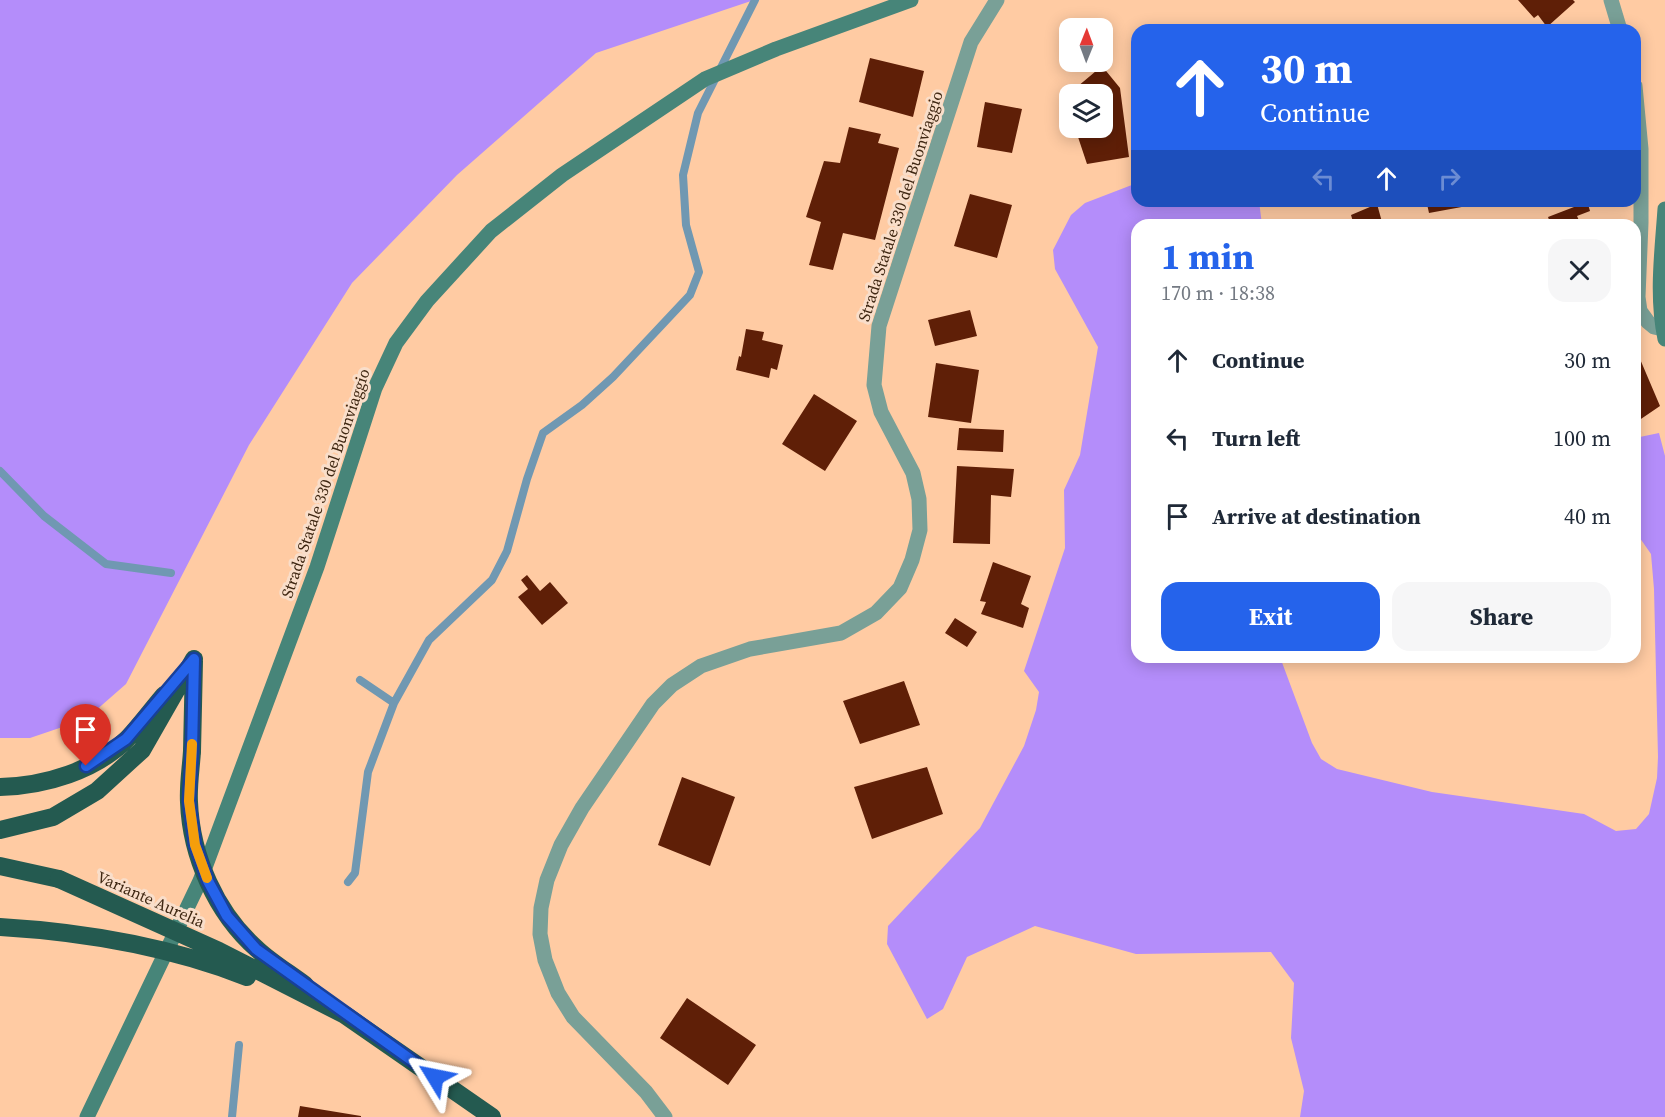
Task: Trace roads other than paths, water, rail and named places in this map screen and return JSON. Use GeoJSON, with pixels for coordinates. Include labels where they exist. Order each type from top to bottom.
{"type":"FeatureCollection","features":[{"type":"Feature","properties":{"kind":"highway"},"geometry":{"type":"LineString","coordinates":[[194,659],[189,801],[195,845],[208,881],[227,916],[256,949],[345,1015]]}},
{"type":"Feature","properties":{"kind":"highway"},"geometry":{"type":"LineString","coordinates":[[0,787],[41,783],[64,776],[107,754],[126,739],[194,659]]}},
{"type":"Feature","properties":{"kind":"highway"},"geometry":{"type":"LineString","coordinates":[[0,830],[53,817],[97,791],[142,750],[194,659]]}},
{"type":"Feature","properties":{"kind":"highway","name":"Variante Aurelia"},"geometry":{"type":"LineString","coordinates":[[0,866],[58,879],[219,951],[345,1015],[492,1117]]}},
{"type":"Feature","properties":{"kind":"highway"},"geometry":{"type":"LineString","coordinates":[[0,927],[58,930],[144,945],[232,971],[345,1015]]}},
{"type":"Feature","properties":{"kind":"highway"},"geometry":{"type":"LineString","coordinates":[[452,1090],[480,1117]]}},
{"type":"Feature","properties":{"kind":"main road","name":"Strada Statale 330 del Buonviaggio"},"geometry":{"type":"LineString","coordinates":[[87,1117],[200,881],[317,567],[375,388],[396,343],[427,301],[491,231],[562,175],[705,79],[776,49],[911,0]]}},
{"type":"Feature","properties":{"kind":"main road"},"geometry":{"type":"LineString","coordinates":[[1664,334],[1660,273],[1665,209]]}},
{"type":"Feature","properties":{"kind":"street","name":"Strada Statale 330 del Buonviaggio"},"geometry":{"type":"LineString","coordinates":[[665,1117],[646,1092],[573,1017],[558,993],[544,960],[540,934],[541,908],[547,880],[561,845],[582,808],[653,704],[672,685],[700,666],[750,649],[841,633],[876,613],[900,588],[921,530],[919,499],[913,473],[881,412],[874,385],[879,326],[971,42],[997,0]]}},
{"type":"Feature","properties":{"kind":"street"},"geometry":{"type":"LineString","coordinates":[[1611,0],[1618,24]]}},
{"type":"Feature","properties":{"kind":"street"},"geometry":{"type":"LineString","coordinates":[[1641,160],[1641,207]]}},
{"type":"Feature","properties":{"kind":"street"},"geometry":{"type":"LineString","coordinates":[[1641,312],[1648,322],[1664,334]]}},
{"type":"Feature","properties":{"kind":"waterway"},"geometry":{"type":"LineString","coordinates":[[348,882],[355,873],[368,772],[394,703],[429,640],[492,580],[507,551],[527,479],[543,433],[582,405],[613,377],[690,295],[699,272],[686,225],[683,175],[698,113],[755,0]]}},
{"type":"Feature","properties":{"kind":"waterway"},"geometry":{"type":"LineString","coordinates":[[0,471],[44,516],[106,564],[171,573]]}},
{"type":"Feature","properties":{"kind":"waterway"},"geometry":{"type":"LineString","coordinates":[[360,680],[394,703]]}},
{"type":"Feature","properties":{"kind":"waterway"},"geometry":{"type":"LineString","coordinates":[[232,1117],[239,1045]]}}]}
